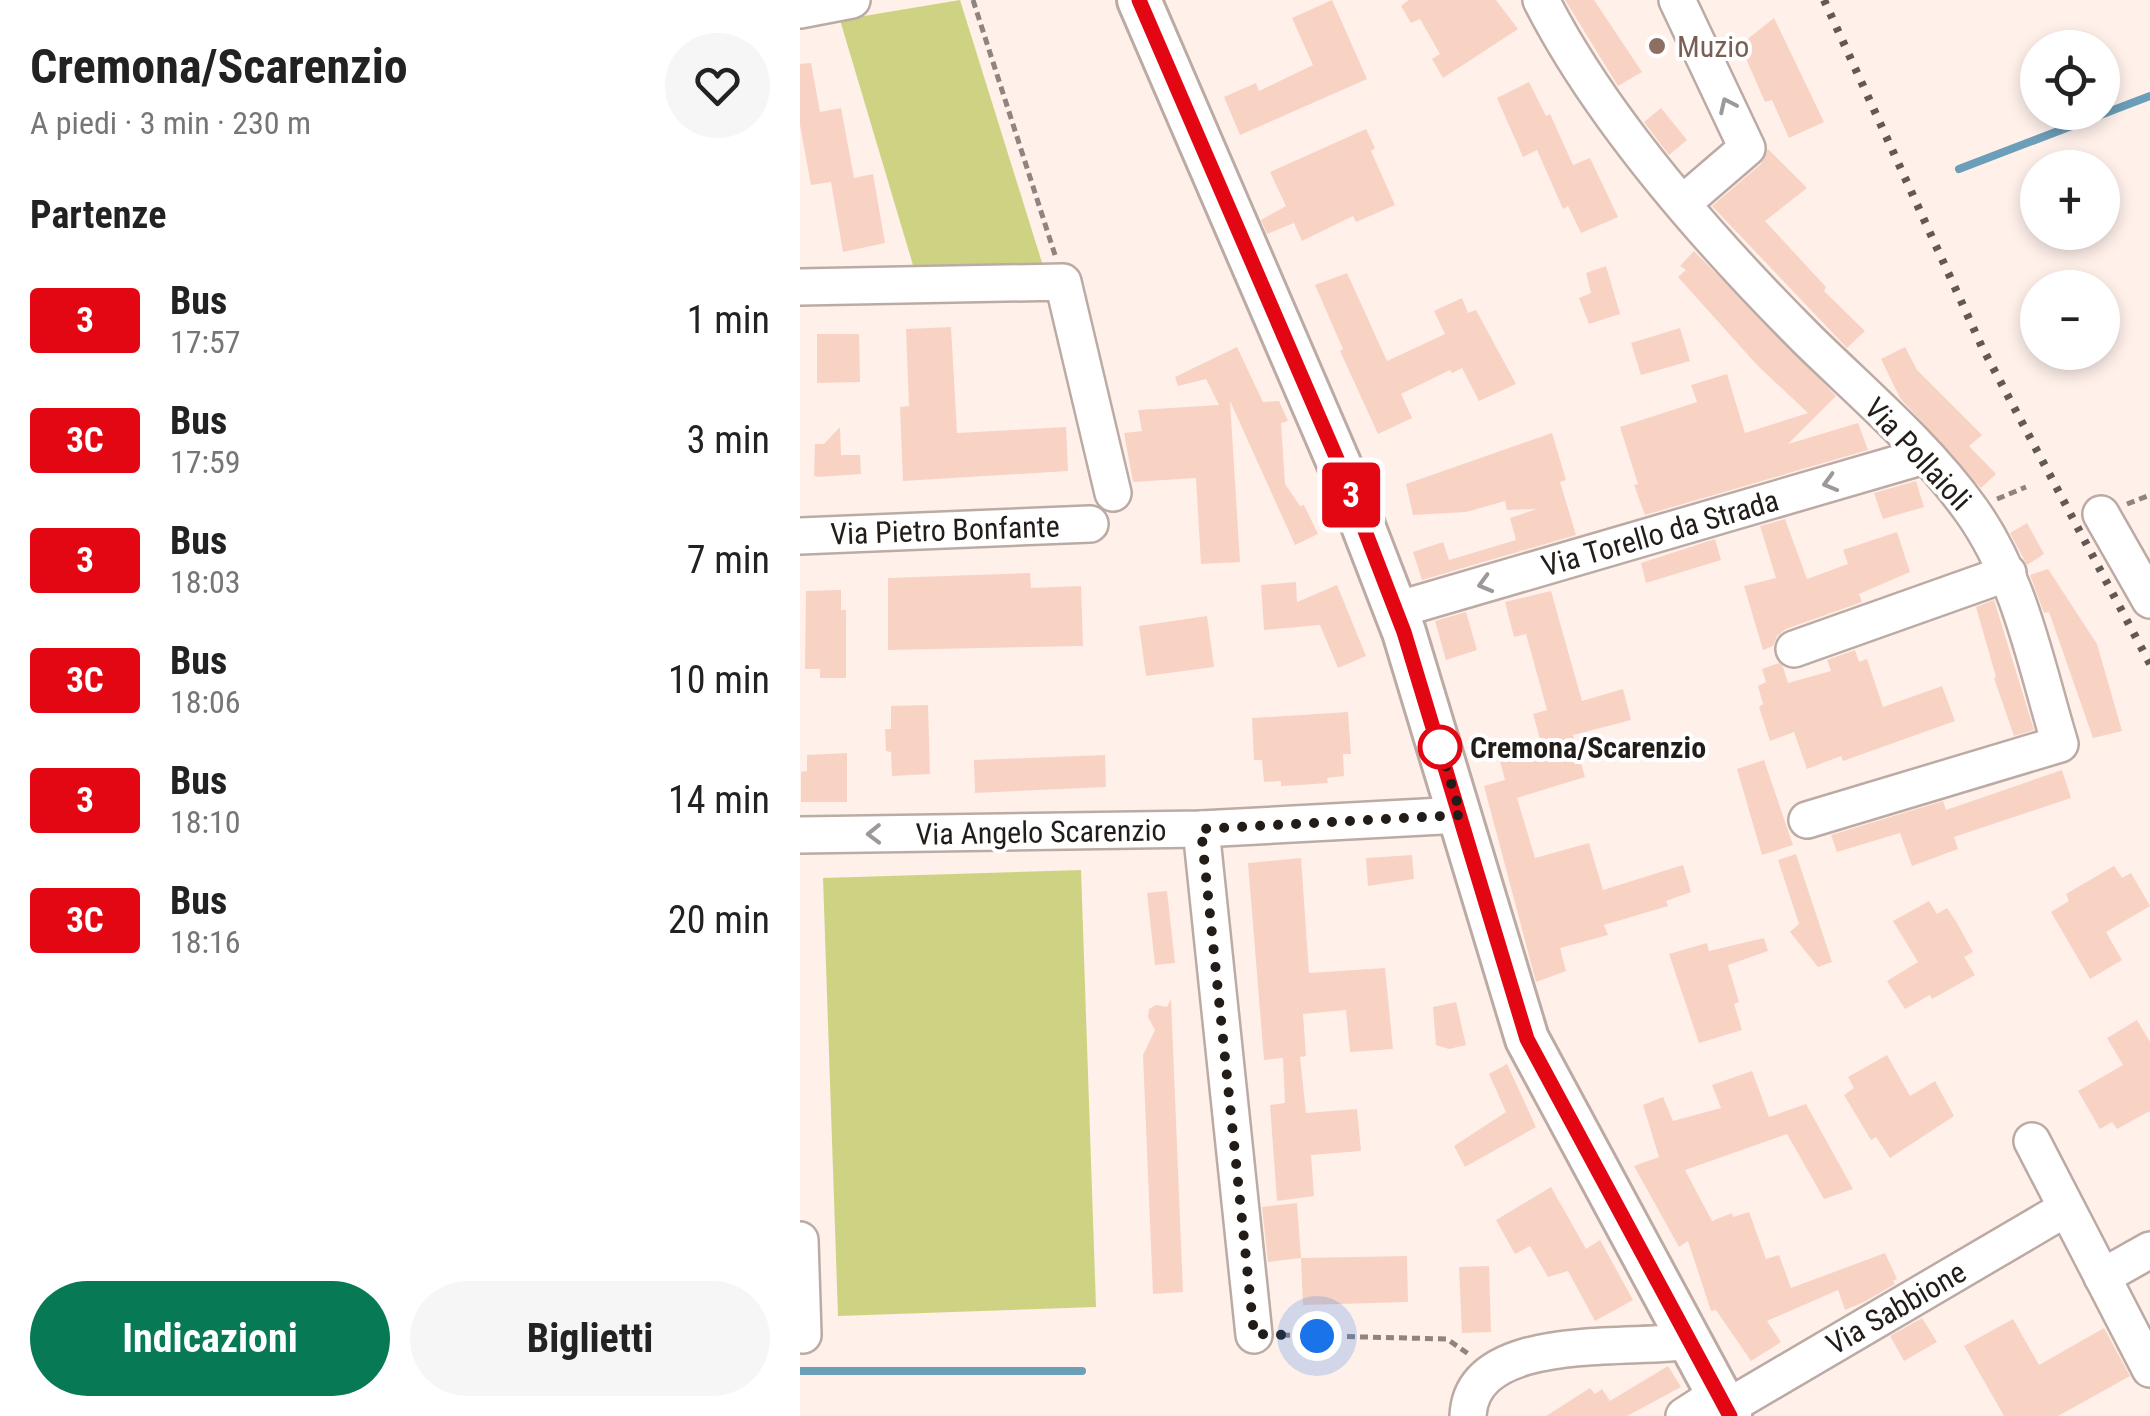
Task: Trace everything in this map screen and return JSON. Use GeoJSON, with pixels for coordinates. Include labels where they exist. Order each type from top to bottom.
{"type":"FeatureCollection","features":[{"type":"Feature","properties":{"kind":"main road"},"geometry":{"type":"LineString","coordinates":[[1139,0],[1340,466],[1396,610],[1527,1039],[1690,1342],[1715,1409]]}},
{"type":"Feature","properties":{"kind":"street"},"geometry":{"type":"LineString","coordinates":[[800,10],[852,0]]}},
{"type":"Feature","properties":{"kind":"street","name":"Via Pollaioli"},"geometry":{"type":"LineString","coordinates":[[1541,0],[1560,37],[1682,204],[1768,300],[1924,456],[1971,510],[2008,573],[2060,744],[1807,820]]}},
{"type":"Feature","properties":{"kind":"street"},"geometry":{"type":"LineString","coordinates":[[1677,0],[1747,148],[1682,204]]}},
{"type":"Feature","properties":{"kind":"street"},"geometry":{"type":"LineString","coordinates":[[800,287],[1063,282],[1112,493]]}},
{"type":"Feature","properties":{"kind":"street","name":"Via Torello da Strada"},"geometry":{"type":"LineString","coordinates":[[1396,610],[1924,456]]}},
{"type":"Feature","properties":{"kind":"street"},"geometry":{"type":"LineString","coordinates":[[2100,514],[2150,600]]}},
{"type":"Feature","properties":{"kind":"street","name":"Via Pietro Bonfante"},"geometry":{"type":"LineString","coordinates":[[800,536],[1090,524]]}},
{"type":"Feature","properties":{"kind":"street"},"geometry":{"type":"LineString","coordinates":[[1794,649],[2008,573]]}},
{"type":"Feature","properties":{"kind":"street","name":"Via Angelo Scarenzio"},"geometry":{"type":"LineString","coordinates":[[800,835],[1201,829],[1461,815]]}},
{"type":"Feature","properties":{"kind":"street"},"geometry":{"type":"LineString","coordinates":[[1201,829],[1254,1334]]}},
{"type":"Feature","properties":{"kind":"street"},"geometry":{"type":"LineString","coordinates":[[2032,1141],[2150,1369]]}},
{"type":"Feature","properties":{"kind":"street","name":"Via Sabbione"},"geometry":{"type":"LineString","coordinates":[[1715,1409],[2065,1209]]}},
{"type":"Feature","properties":{"kind":"street"},"geometry":{"type":"LineString","coordinates":[[800,1240],[803,1335]]}},
{"type":"Feature","properties":{"kind":"street"},"geometry":{"type":"LineString","coordinates":[[2102,1278],[2150,1250]]}},
{"type":"Feature","properties":{"kind":"street"},"geometry":{"type":"LineString","coordinates":[[1468,1416],[1468,1403],[1478,1383],[1492,1370],[1538,1352],[1690,1342]]}},
{"type":"Feature","properties":{"kind":"path"},"geometry":{"type":"LineString","coordinates":[[973,0],[1063,282]]}},
{"type":"Feature","properties":{"kind":"path"},"geometry":{"type":"LineString","coordinates":[[1254,1334],[1448,1339],[1492,1370]]}},
{"type":"Feature","properties":{"kind":"green space"},"geometry":{"type":"Polygon","coordinates":[[[960,0],[1044,269],[918,282],[840,20],[960,0]]]}},
{"type":"Feature","properties":{"kind":"green space"},"geometry":{"type":"Polygon","coordinates":[[[1081,870],[1096,1307],[838,1316],[823,878],[1081,870]]]}},
{"type":"Feature","properties":{"kind":"building"},"geometry":{"type":"Polygon","coordinates":[[[1332,0],[1367,79],[1240,135],[1224,97],[1256,83],[1259,91],[1313,65],[1292,18],[1332,0]]]}},
{"type":"Feature","properties":{"kind":"building"},"geometry":{"type":"Polygon","coordinates":[[[1409,0],[1496,0],[1518,29],[1443,78],[1432,59],[1440,54],[1420,19],[1411,23],[1401,6],[1409,0]]]}},
{"type":"Feature","properties":{"kind":"building"},"geometry":{"type":"Polygon","coordinates":[[[1565,0],[1594,0],[1642,72],[1618,86],[1565,0]]]}},
{"type":"Feature","properties":{"kind":"building"},"geometry":{"type":"Polygon","coordinates":[[[1774,18],[1824,122],[1789,138],[1772,100],[1765,102],[1740,45],[1774,18]]]}},
{"type":"Feature","properties":{"kind":"building"},"geometry":{"type":"Polygon","coordinates":[[[811,63],[820,112],[841,108],[854,178],[873,174],[885,243],[843,252],[831,182],[811,185],[800,125],[800,64],[811,63]]]}},
{"type":"Feature","properties":{"kind":"building"},"geometry":{"type":"Polygon","coordinates":[[[1529,82],[1546,116],[1550,114],[1573,165],[1590,158],[1618,217],[1581,233],[1568,206],[1563,209],[1537,150],[1523,157],[1497,98],[1529,82]]]}},
{"type":"Feature","properties":{"kind":"building"},"geometry":{"type":"Polygon","coordinates":[[[1661,108],[1687,140],[1669,155],[1644,122],[1661,108]]]}},
{"type":"Feature","properties":{"kind":"building"},"geometry":{"type":"Polygon","coordinates":[[[1366,129],[1375,148],[1371,151],[1395,205],[1356,222],[1353,216],[1302,241],[1294,223],[1267,234],[1261,220],[1286,206],[1270,172],[1366,129]]]}},
{"type":"Feature","properties":{"kind":"building"},"geometry":{"type":"Polygon","coordinates":[[[1768,149],[1807,188],[1765,221],[1826,287],[1824,291],[1865,331],[1847,348],[1712,206],[1761,164],[1768,149]]]}},
{"type":"Feature","properties":{"kind":"building"},"geometry":{"type":"Polygon","coordinates":[[[1694,251],[1836,396],[1788,444],[1858,423],[1868,450],[1645,515],[1620,427],[1697,402],[1691,385],[1727,374],[1745,433],[1808,413],[1757,365],[1678,277],[1686,270],[1680,266],[1694,251]]]}},
{"type":"Feature","properties":{"kind":"building"},"geometry":{"type":"Polygon","coordinates":[[[1606,266],[1620,314],[1589,324],[1579,298],[1591,293],[1586,273],[1606,266]]]}},
{"type":"Feature","properties":{"kind":"building"},"geometry":{"type":"Polygon","coordinates":[[[1347,273],[1387,361],[1445,334],[1434,311],[1462,298],[1468,313],[1476,310],[1516,384],[1479,401],[1462,368],[1452,373],[1450,370],[1401,394],[1412,418],[1378,434],[1315,285],[1347,273]]]}},
{"type":"Feature","properties":{"kind":"building"},"geometry":{"type":"Polygon","coordinates":[[[951,327],[957,433],[1066,427],[1068,471],[903,481],[900,407],[909,406],[906,329],[951,327]]]}},
{"type":"Feature","properties":{"kind":"building"},"geometry":{"type":"Polygon","coordinates":[[[1680,328],[1690,361],[1641,375],[1631,343],[1680,328]]]}},
{"type":"Feature","properties":{"kind":"building"},"geometry":{"type":"Polygon","coordinates":[[[817,334],[859,334],[860,382],[817,383],[817,334]]]}},
{"type":"Feature","properties":{"kind":"building"},"geometry":{"type":"Polygon","coordinates":[[[1237,347],[1263,402],[1279,401],[1288,421],[1281,423],[1285,484],[1300,506],[1304,505],[1318,534],[1295,545],[1230,401],[1240,562],[1201,564],[1196,478],[1133,482],[1124,433],[1142,431],[1138,410],[1219,405],[1206,379],[1178,386],[1175,377],[1237,347]]]}},
{"type":"Feature","properties":{"kind":"building"},"geometry":{"type":"Polygon","coordinates":[[[1905,347],[1917,370],[1982,435],[1969,446],[1996,474],[1981,488],[1900,398],[1881,359],[1905,347]]]}},
{"type":"Feature","properties":{"kind":"building"},"geometry":{"type":"Polygon","coordinates":[[[840,427],[841,455],[860,455],[861,474],[817,477],[815,444],[824,444],[840,427]]]}},
{"type":"Feature","properties":{"kind":"building"},"geometry":{"type":"Polygon","coordinates":[[[1552,433],[1566,480],[1560,482],[1576,535],[1422,580],[1413,552],[1443,542],[1449,560],[1516,540],[1510,518],[1537,509],[1507,510],[1505,501],[1466,512],[1413,515],[1406,484],[1552,433]]]}},
{"type":"Feature","properties":{"kind":"building"},"geometry":{"type":"Polygon","coordinates":[[[1916,481],[1924,507],[1883,519],[1874,493],[1916,481]]]}},
{"type":"Feature","properties":{"kind":"building"},"geometry":{"type":"Polygon","coordinates":[[[1785,519],[1807,579],[1848,564],[1843,550],[1897,532],[1910,572],[1859,594],[1862,602],[1786,629],[1773,646],[1763,650],[1744,586],[1776,578],[1760,526],[1785,519]]]}},
{"type":"Feature","properties":{"kind":"building"},"geometry":{"type":"Polygon","coordinates":[[[2027,523],[2044,554],[2027,565],[2010,533],[2027,523]]]}},
{"type":"Feature","properties":{"kind":"building"},"geometry":{"type":"Polygon","coordinates":[[[1715,539],[1721,560],[1646,583],[1641,563],[1715,539]]]}},
{"type":"Feature","properties":{"kind":"building"},"geometry":{"type":"Polygon","coordinates":[[[2048,569],[2097,644],[2122,731],[2093,738],[2049,612],[2044,613],[2030,575],[2048,569]]]}},
{"type":"Feature","properties":{"kind":"building"},"geometry":{"type":"Polygon","coordinates":[[[1030,573],[1031,588],[1081,586],[1083,646],[888,650],[888,578],[1030,573]]]}},
{"type":"Feature","properties":{"kind":"building"},"geometry":{"type":"Polygon","coordinates":[[[1296,582],[1297,602],[1337,585],[1366,656],[1338,668],[1320,625],[1264,630],[1261,585],[1296,582]]]}},
{"type":"Feature","properties":{"kind":"building"},"geometry":{"type":"Polygon","coordinates":[[[841,590],[841,610],[846,610],[846,678],[820,678],[820,669],[805,669],[806,591],[841,590]]]}},
{"type":"Feature","properties":{"kind":"building"},"geometry":{"type":"Polygon","coordinates":[[[1551,591],[1582,701],[1623,689],[1631,720],[1573,735],[1585,777],[1517,798],[1535,858],[1589,843],[1603,890],[1683,865],[1691,892],[1666,901],[1668,906],[1604,925],[1608,935],[1560,948],[1566,971],[1536,982],[1484,786],[1505,780],[1500,761],[1543,750],[1533,714],[1547,710],[1526,634],[1514,637],[1505,602],[1551,591]]]}},
{"type":"Feature","properties":{"kind":"building"},"geometry":{"type":"Polygon","coordinates":[[[1994,600],[2034,730],[2014,736],[1976,607],[1994,600]]]}},
{"type":"Feature","properties":{"kind":"building"},"geometry":{"type":"Polygon","coordinates":[[[1466,612],[1477,650],[1446,660],[1435,621],[1466,612]]]}},
{"type":"Feature","properties":{"kind":"building"},"geometry":{"type":"Polygon","coordinates":[[[1207,616],[1214,667],[1146,676],[1139,626],[1207,616]]]}},
{"type":"Feature","properties":{"kind":"building"},"geometry":{"type":"Polygon","coordinates":[[[1855,650],[1859,662],[1867,659],[1883,707],[1942,686],[1955,721],[1843,761],[1841,756],[1807,769],[1794,732],[1770,741],[1759,707],[1763,704],[1758,686],[1766,682],[1762,669],[1779,663],[1788,683],[1831,671],[1827,660],[1855,650]]]}},
{"type":"Feature","properties":{"kind":"building"},"geometry":{"type":"Polygon","coordinates":[[[928,705],[930,774],[892,776],[885,729],[891,729],[891,706],[928,705]]]}},
{"type":"Feature","properties":{"kind":"building"},"geometry":{"type":"Polygon","coordinates":[[[1348,712],[1351,754],[1343,754],[1344,776],[1327,778],[1328,783],[1281,786],[1281,781],[1264,782],[1262,760],[1254,760],[1252,718],[1348,712]]]}},
{"type":"Feature","properties":{"kind":"building"},"geometry":{"type":"Polygon","coordinates":[[[847,753],[847,802],[801,802],[801,772],[807,771],[807,755],[847,753]]]}},
{"type":"Feature","properties":{"kind":"building"},"geometry":{"type":"Polygon","coordinates":[[[1105,755],[1106,787],[975,793],[974,760],[1105,755]]]}},
{"type":"Feature","properties":{"kind":"building"},"geometry":{"type":"Polygon","coordinates":[[[1764,760],[1793,845],[1762,855],[1737,769],[1764,760]]]}},
{"type":"Feature","properties":{"kind":"building"},"geometry":{"type":"Polygon","coordinates":[[[2062,770],[2071,798],[1954,837],[1958,849],[1912,866],[1900,833],[1837,852],[1831,835],[1943,801],[1946,810],[2062,770]]]}},
{"type":"Feature","properties":{"kind":"building"},"geometry":{"type":"Polygon","coordinates":[[[1796,854],[1832,962],[1818,967],[1790,932],[1799,924],[1778,860],[1796,854]]]}},
{"type":"Feature","properties":{"kind":"building"},"geometry":{"type":"Polygon","coordinates":[[[1412,855],[1414,879],[1368,886],[1366,858],[1412,855]]]}},
{"type":"Feature","properties":{"kind":"building"},"geometry":{"type":"Polygon","coordinates":[[[1301,858],[1309,973],[1385,968],[1393,1049],[1350,1052],[1346,1010],[1303,1014],[1306,1056],[1300,1057],[1306,1113],[1357,1109],[1361,1151],[1311,1155],[1314,1196],[1277,1201],[1270,1105],[1285,1103],[1283,1058],[1264,1060],[1248,863],[1301,858]]]}},
{"type":"Feature","properties":{"kind":"building"},"geometry":{"type":"Polygon","coordinates":[[[2114,866],[2122,878],[2131,873],[2150,906],[2106,932],[2122,960],[2090,979],[2051,912],[2069,901],[2066,894],[2114,866]]]}},
{"type":"Feature","properties":{"kind":"building"},"geometry":{"type":"Polygon","coordinates":[[[1167,891],[1175,963],[1155,965],[1147,893],[1167,891]]]}},
{"type":"Feature","properties":{"kind":"building"},"geometry":{"type":"Polygon","coordinates":[[[1929,901],[1937,914],[1947,908],[1957,923],[1973,952],[1964,957],[1975,975],[1905,1009],[1887,981],[1918,962],[1893,921],[1929,901]]]}},
{"type":"Feature","properties":{"kind":"building"},"geometry":{"type":"Polygon","coordinates":[[[1764,938],[1768,951],[1728,965],[1742,1030],[1699,1043],[1669,954],[1707,943],[1709,951],[1764,938]]]}},
{"type":"Feature","properties":{"kind":"building"},"geometry":{"type":"Polygon","coordinates":[[[1171,999],[1183,1292],[1153,1294],[1143,1055],[1155,1030],[1148,1017],[1149,1009],[1156,1005],[1167,1007],[1171,999]]]}},
{"type":"Feature","properties":{"kind":"building"},"geometry":{"type":"Polygon","coordinates":[[[1456,1002],[1466,1045],[1449,1049],[1436,1045],[1433,1007],[1456,1002]]]}},
{"type":"Feature","properties":{"kind":"building"},"geometry":{"type":"Polygon","coordinates":[[[2137,1020],[2150,1042],[2150,1111],[2117,1129],[2112,1122],[2100,1129],[2078,1091],[2123,1065],[2107,1038],[2137,1020]]]}},
{"type":"Feature","properties":{"kind":"building"},"geometry":{"type":"Polygon","coordinates":[[[1887,1055],[1910,1096],[1935,1081],[1954,1116],[1890,1158],[1876,1137],[1871,1140],[1844,1095],[1854,1088],[1848,1077],[1887,1055]]]}},
{"type":"Feature","properties":{"kind":"building"},"geometry":{"type":"Polygon","coordinates":[[[1507,1064],[1536,1127],[1465,1167],[1454,1146],[1506,1112],[1489,1074],[1507,1064]]]}},
{"type":"Feature","properties":{"kind":"building"},"geometry":{"type":"Polygon","coordinates":[[[1752,1071],[1769,1117],[1806,1104],[1853,1189],[1824,1199],[1787,1134],[1685,1170],[1712,1221],[1732,1213],[1733,1217],[1749,1212],[1766,1259],[1779,1255],[1791,1288],[1885,1253],[1897,1279],[1895,1284],[1845,1310],[1838,1290],[1767,1321],[1781,1342],[1751,1361],[1716,1310],[1711,1311],[1688,1241],[1679,1247],[1634,1166],[1659,1157],[1643,1105],[1663,1097],[1673,1121],[1721,1108],[1712,1085],[1752,1071]]]}},
{"type":"Feature","properties":{"kind":"building"},"geometry":{"type":"Polygon","coordinates":[[[1551,1187],[1586,1249],[1600,1240],[1633,1300],[1595,1321],[1568,1271],[1548,1277],[1530,1246],[1515,1254],[1496,1220],[1551,1187]]]}},
{"type":"Feature","properties":{"kind":"building"},"geometry":{"type":"Polygon","coordinates":[[[1297,1203],[1301,1258],[1268,1262],[1262,1207],[1297,1203]]]}},
{"type":"Feature","properties":{"kind":"building"},"geometry":{"type":"Polygon","coordinates":[[[1407,1256],[1408,1302],[1303,1305],[1301,1258],[1407,1256]]]}},
{"type":"Feature","properties":{"kind":"building"},"geometry":{"type":"Polygon","coordinates":[[[1489,1266],[1491,1332],[1462,1333],[1459,1267],[1489,1266]]]}},
{"type":"Feature","properties":{"kind":"building"},"geometry":{"type":"Polygon","coordinates":[[[1922,1318],[1937,1342],[1904,1361],[1890,1336],[1922,1318]]]}},
{"type":"Feature","properties":{"kind":"building"},"geometry":{"type":"Polygon","coordinates":[[[2013,1319],[2039,1365],[2104,1328],[2130,1376],[2058,1416],[2004,1416],[1964,1346],[2013,1319]]]}},
{"type":"Feature","properties":{"kind":"building"},"geometry":{"type":"Polygon","coordinates":[[[1668,1366],[1681,1387],[1627,1416],[1546,1416],[1590,1388],[1595,1394],[1602,1389],[1610,1401],[1668,1366]]]}},
{"type":"Feature","properties":{"kind":"waterway"},"geometry":{"type":"LineString","coordinates":[[1959,169],[2150,96]]}},
{"type":"Feature","properties":{"kind":"waterway"},"geometry":{"type":"LineString","coordinates":[[800,1371],[1082,1371]]}},
{"type":"Feature","properties":{"kind":"railway"},"geometry":{"type":"LineString","coordinates":[[1824,0],[1982,347],[2150,664]]}},
{"type":"Feature","properties":{"kind":"bus line","name":"3"},"geometry":{"type":"LineString","coordinates":[[1139,0],[1340,466],[1404,632],[1527,1039],[1730,1416]]}},
{"type":"Feature","properties":{"kind":"place","name":"Muzio"},"geometry":{"type":"Point","coordinates":[1657,46]}},
{"type":"Feature","properties":{"kind":"place","name":"Cremona/Scarenzio"},"geometry":{"type":"Point","coordinates":[1440,747]}},
{"type":"Feature","properties":{"kind":"route"},"geometry":{"type":"LineString","coordinates":[[1317,1336],[1254,1334],[1201,829],[1461,815],[1440,747]]}}]}
